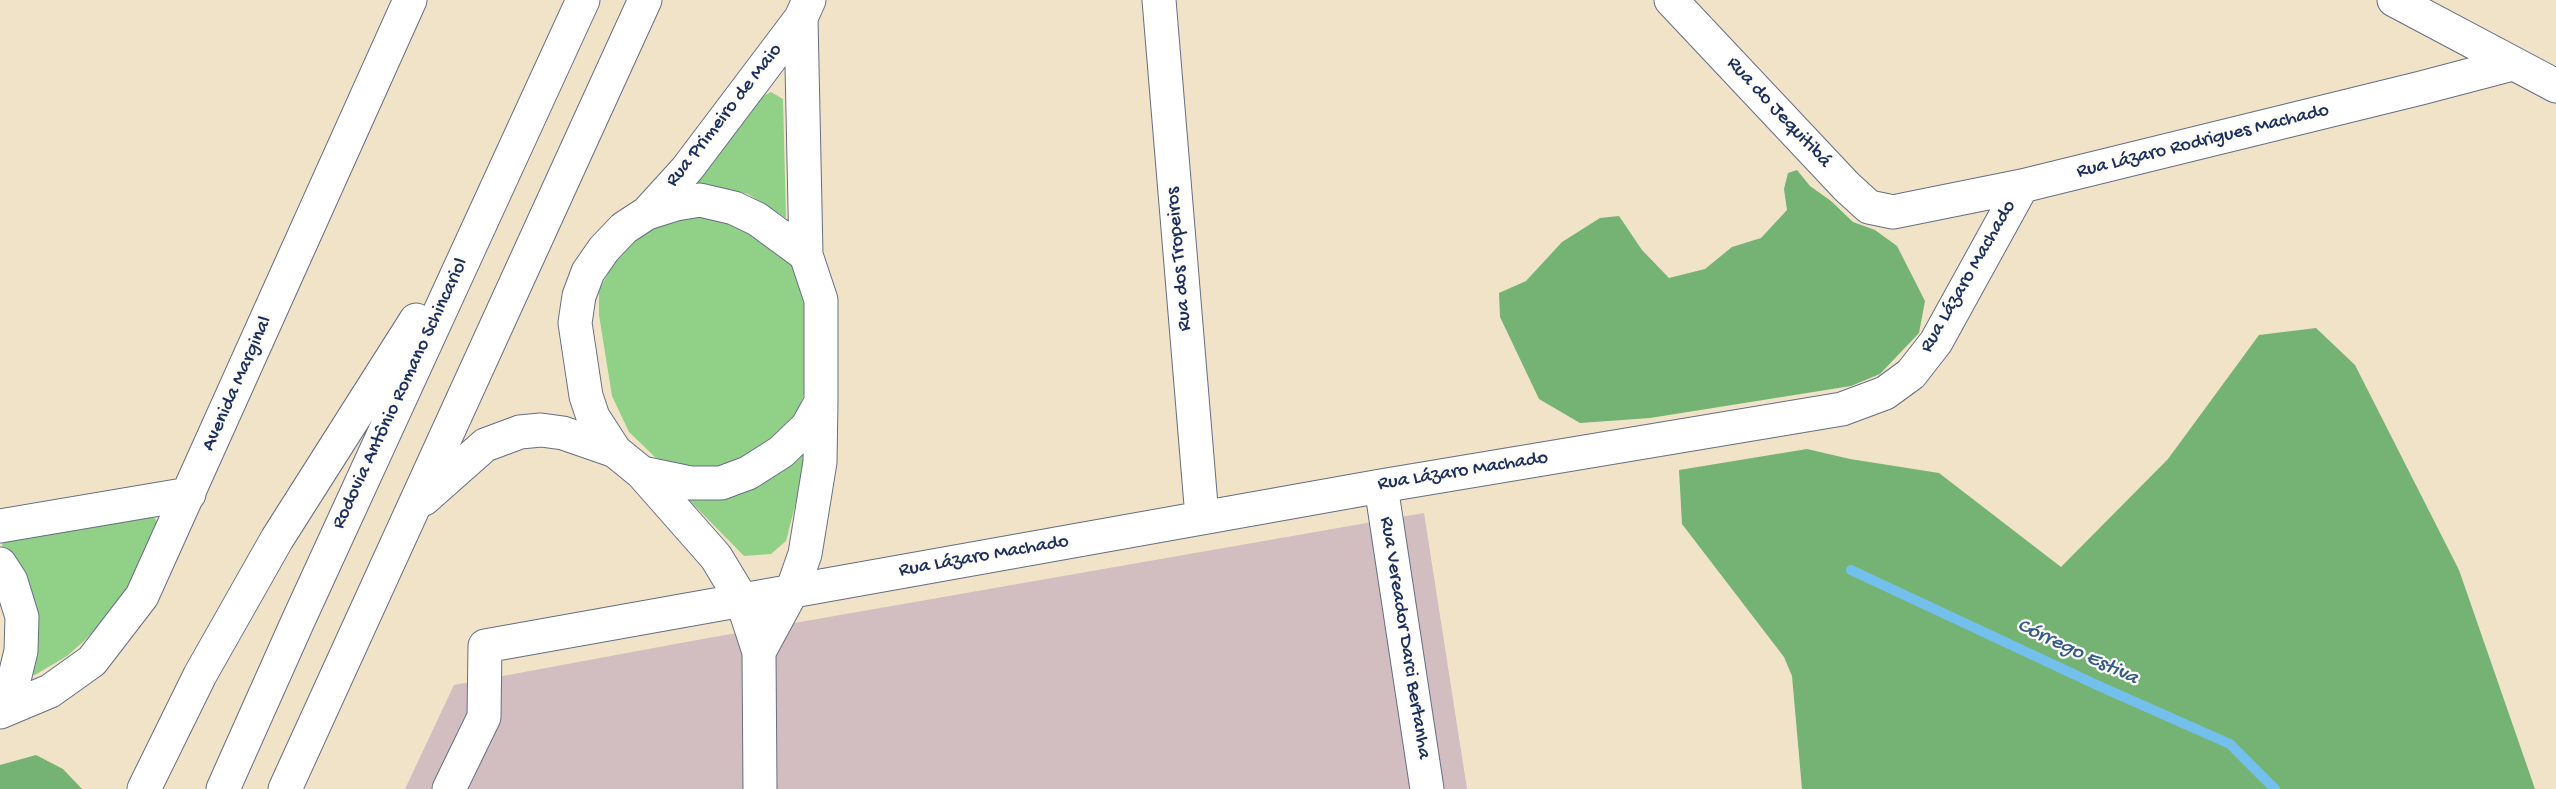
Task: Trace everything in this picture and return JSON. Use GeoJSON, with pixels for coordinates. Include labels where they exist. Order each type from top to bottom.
{"type":"FeatureCollection","features":[{"type":"Feature","properties":{"kind":"main road","name":"Avenida Marginal"},"geometry":{"type":"LineString","coordinates":[[0,712],[50,691],[92,661],[142,596],[410,0]]}},
{"type":"Feature","properties":{"kind":"main road","name":"Rodovia Antônio Romano Schincariol"},"geometry":{"type":"LineString","coordinates":[[223,789],[583,0]]}},
{"type":"Feature","properties":{"kind":"main road"},"geometry":{"type":"LineString","coordinates":[[285,789],[645,0]]}},
{"type":"Feature","properties":{"kind":"main road","name":"Rua dos Tropeiros"},"geometry":{"type":"LineString","coordinates":[[1159,0],[1202,518]]}},
{"type":"Feature","properties":{"kind":"main road","name":"Rua do Jequitibá"},"geometry":{"type":"LineString","coordinates":[[1671,0],[1847,187],[1869,207],[1893,212]]}},
{"type":"Feature","properties":{"kind":"main road"},"geometry":{"type":"LineString","coordinates":[[2394,0],[2556,86]]}},
{"type":"Feature","properties":{"kind":"main road","name":"Rua Primeiro de Maio"},"geometry":{"type":"LineString","coordinates":[[647,213],[687,169],[805,9]]}},
{"type":"Feature","properties":{"kind":"main road","name":"Rua Primeiro de Maio"},"geometry":{"type":"LineString","coordinates":[[759,652],[792,591],[805,554],[820,462],[821,300],[806,255],[805,9]]}},
{"type":"Feature","properties":{"kind":"main road","name":"Rua Lázaro Rodrigues Machado"},"geometry":{"type":"LineString","coordinates":[[1893,212],[2022,186],[2512,64]]}},
{"type":"Feature","properties":{"kind":"main road","name":"Rua Lázaro Machado"},"geometry":{"type":"LineString","coordinates":[[449,789],[484,717],[485,646],[1381,486],[1842,410],[1885,393],[1911,374],[1936,342],[2022,186]]}},
{"type":"Feature","properties":{"kind":"main road"},"geometry":{"type":"LineString","coordinates":[[760,789],[759,652],[742,600],[716,557],[642,473],[615,451],[593,417],[586,396],[575,323],[579,296],[588,272],[624,228],[647,213],[676,204],[700,200],[734,208],[757,219],[806,255]]}},
{"type":"Feature","properties":{"kind":"main road"},"geometry":{"type":"LineString","coordinates":[[144,789],[200,675],[277,538],[483,215]]}},
{"type":"Feature","properties":{"kind":"main road"},"geometry":{"type":"LineString","coordinates":[[642,473],[690,483],[721,483],[748,473],[781,452],[807,427],[821,402]]}},
{"type":"Feature","properties":{"kind":"main road"},"geometry":{"type":"LineString","coordinates":[[416,506],[485,445],[520,432],[541,430],[563,433],[615,451]]}},
{"type":"Feature","properties":{"kind":"main road","name":"Rua Vereador Darci Bertanha"},"geometry":{"type":"LineString","coordinates":[[1381,486],[1427,789]]}},
{"type":"Feature","properties":{"kind":"main road"},"geometry":{"type":"LineString","coordinates":[[0,526],[189,494]]}},
{"type":"Feature","properties":{"kind":"main road"},"geometry":{"type":"LineString","coordinates":[[0,564],[11,582],[22,617],[21,651],[14,680],[0,707]]}},
{"type":"Feature","properties":{"kind":"shaded area"},"geometry":{"type":"Polygon","coordinates":[[[1424,513],[1467,789],[405,789],[454,685],[697,640],[1424,513]]]}},
{"type":"Feature","properties":{"kind":"green space"},"geometry":{"type":"Polygon","coordinates":[[[771,92],[783,99],[786,218],[748,194],[696,182],[761,97],[771,92]]]}},
{"type":"Feature","properties":{"kind":"green space"},"geometry":{"type":"Polygon","coordinates":[[[1797,170],[1810,186],[1831,201],[1853,222],[1875,230],[1897,246],[1925,301],[1919,333],[1880,374],[1851,386],[1650,418],[1580,423],[1539,399],[1500,317],[1499,293],[1526,281],[1562,242],[1600,218],[1619,216],[1642,250],[1669,278],[1705,269],[1732,247],[1761,238],[1787,210],[1784,189],[1788,173],[1797,170]]]}},
{"type":"Feature","properties":{"kind":"green space"},"geometry":{"type":"Polygon","coordinates":[[[686,216],[725,216],[793,260],[808,307],[809,380],[798,411],[774,441],[732,464],[691,471],[655,457],[629,432],[612,396],[599,315],[599,290],[619,253],[648,228],[686,216]]]}},
{"type":"Feature","properties":{"kind":"green space"},"geometry":{"type":"Polygon","coordinates":[[[2316,328],[2355,365],[2459,570],[2535,789],[1802,789],[1792,676],[1784,657],[1682,524],[1679,470],[1807,449],[1850,459],[1939,473],[2061,567],[2168,459],[2259,335],[2316,328]]]}},
{"type":"Feature","properties":{"kind":"green space"},"geometry":{"type":"Polygon","coordinates":[[[803,449],[803,475],[786,541],[771,554],[744,556],[686,497],[803,449]]]}},
{"type":"Feature","properties":{"kind":"green space"},"geometry":{"type":"Polygon","coordinates":[[[141,514],[155,518],[158,527],[144,561],[116,606],[67,656],[35,675],[28,674],[10,557],[2,547],[3,541],[141,514]]]}},
{"type":"Feature","properties":{"kind":"green space"},"geometry":{"type":"Polygon","coordinates":[[[36,755],[63,769],[82,789],[0,789],[0,765],[36,755]]]}},
{"type":"Feature","properties":{"kind":"waterway","name":"Córrego Estiva"},"geometry":{"type":"LineString","coordinates":[[1851,570],[2099,686],[2230,744],[2275,789]]}}]}
